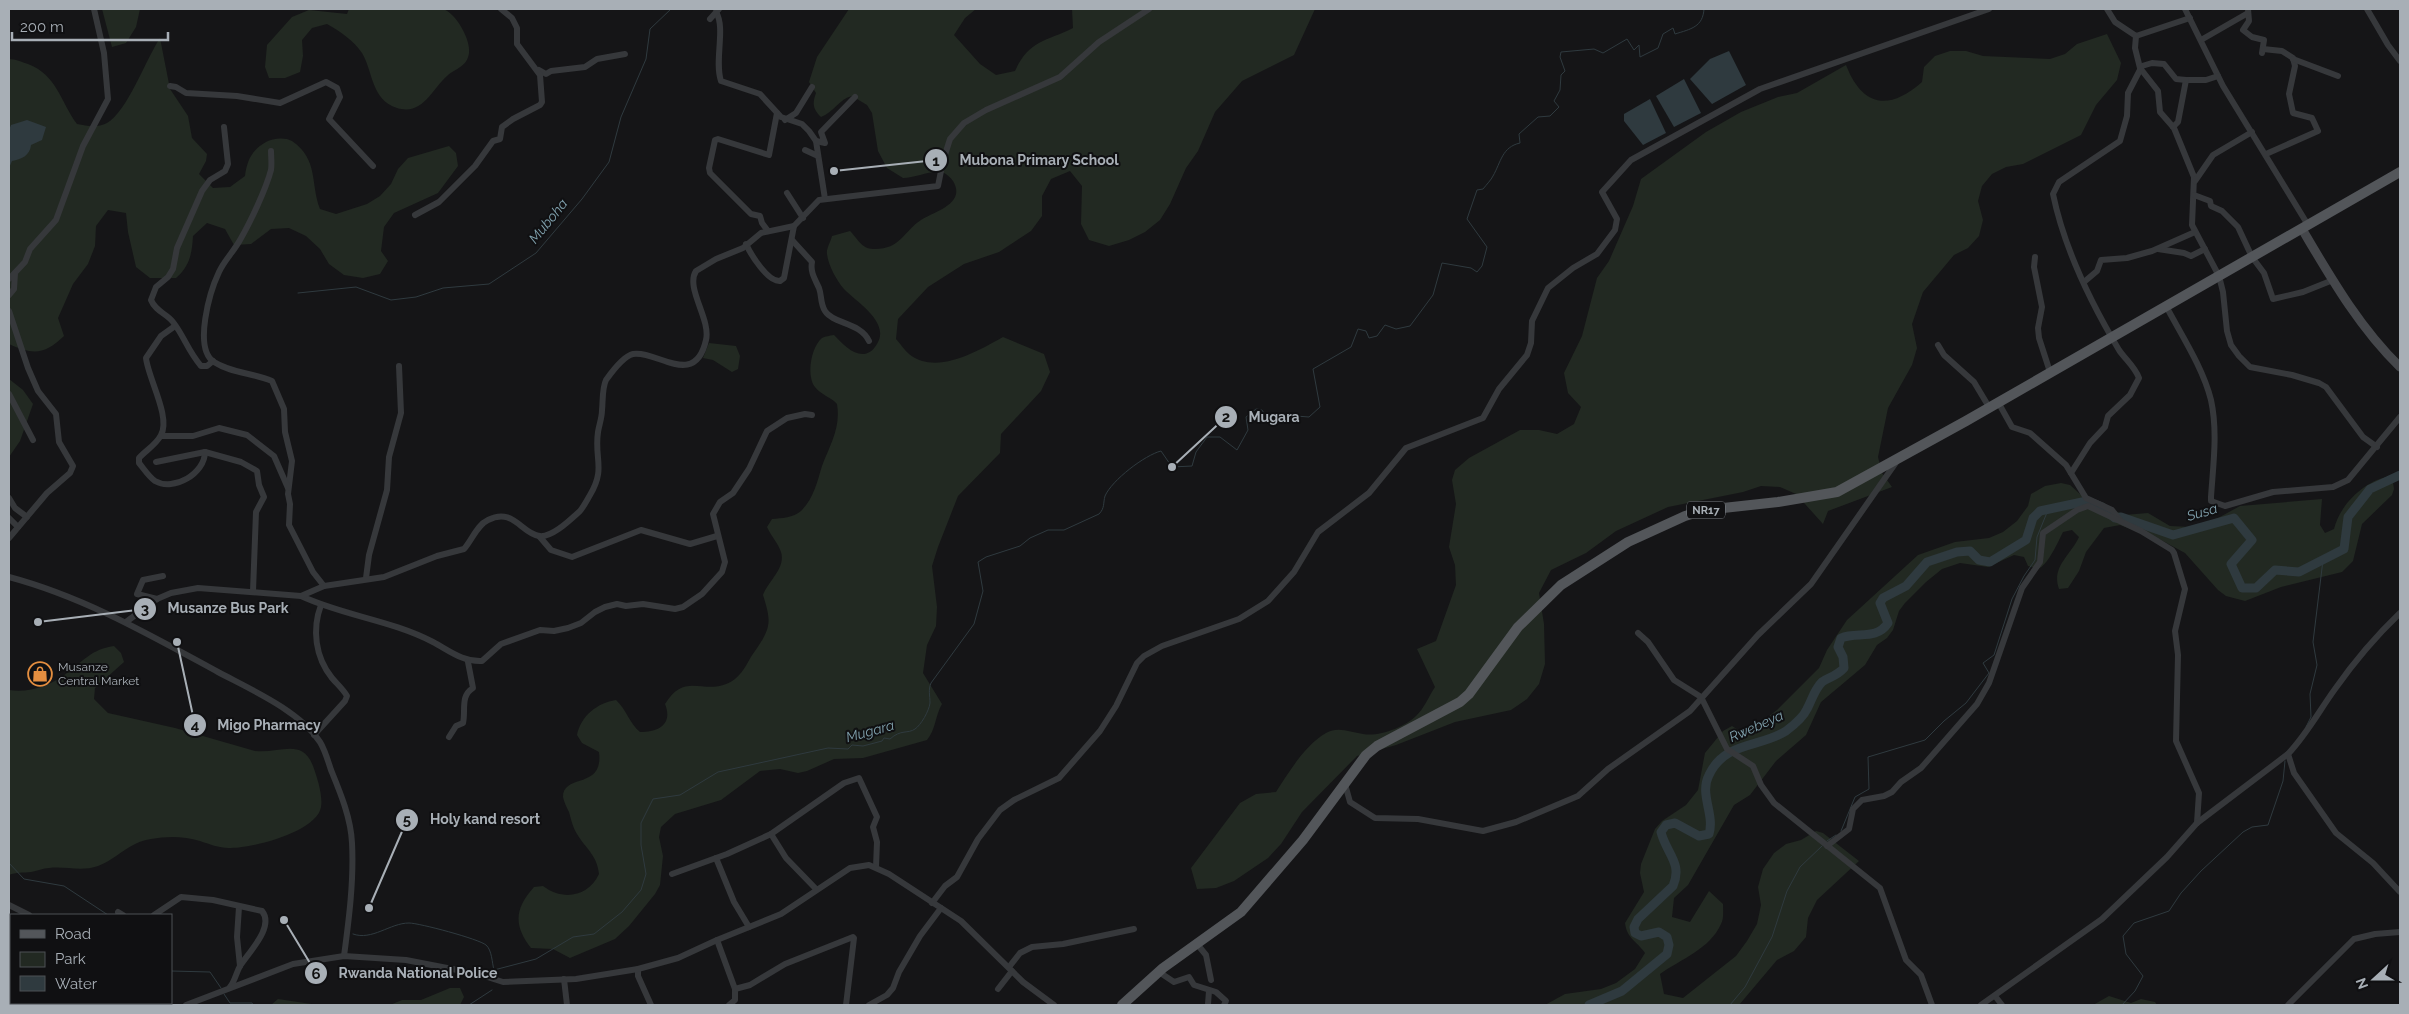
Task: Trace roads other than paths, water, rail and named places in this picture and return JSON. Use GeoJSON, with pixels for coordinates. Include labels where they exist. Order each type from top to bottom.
{"type":"FeatureCollection","features":[{"type":"Feature","properties":{"kind":"main road","name":"NR17"},"geometry":{"type":"LineString","coordinates":[[1122,1005],[1160,972],[1229,922],[1249,903],[1302,840],[1366,755],[1377,746],[1460,702],[1469,694],[1518,628],[1561,585],[1628,542],[1685,516],[1705,510],[1778,502],[1837,492],[1989,408],[2400,172]]}},
{"type":"Feature","properties":{"kind":"main road"},"geometry":{"type":"LineString","coordinates":[[2305,227],[2333,280],[2374,341],[2400,367]]}},
{"type":"Feature","properties":{"kind":"street"},"geometry":{"type":"LineString","coordinates":[[9,279],[26,262],[30,249],[56,220],[83,146],[108,99],[104,51],[94,9]]}},
{"type":"Feature","properties":{"kind":"street"},"geometry":{"type":"LineString","coordinates":[[415,215],[438,202],[476,166],[493,141],[500,139],[502,128],[512,119],[540,105],[540,75],[517,44],[517,28],[512,18],[502,9]]}},
{"type":"Feature","properties":{"kind":"street"},"geometry":{"type":"LineString","coordinates":[[301,596],[324,586],[366,578],[384,577],[437,556],[464,549],[481,525],[488,520],[506,517],[517,520],[530,533],[539,536],[545,536],[555,530],[581,510],[598,482],[600,470],[598,433],[606,381],[626,357],[634,354],[678,365],[696,360],[704,349],[707,338],[705,321],[692,281],[694,274],[716,258],[744,248],[746,244],[759,234],[794,226],[818,201],[938,186],[950,139],[964,123],[986,110],[1060,77],[1100,42],[1148,9]]}},
{"type":"Feature","properties":{"kind":"street"},"geometry":{"type":"LineString","coordinates":[[932,903],[945,886],[957,877],[978,839],[1000,810],[1014,800],[1059,778],[1100,731],[1116,706],[1137,663],[1144,656],[1162,646],[1239,619],[1268,600],[1294,572],[1318,532],[1369,493],[1406,448],[1484,418],[1499,389],[1526,355],[1531,343],[1532,321],[1548,288],[1572,268],[1597,254],[1615,230],[1617,219],[1602,192],[1631,160],[1750,93],[1775,82],[1855,57],[1989,9]]}},
{"type":"Feature","properties":{"kind":"street"},"geometry":{"type":"LineString","coordinates":[[2107,9],[2115,22],[2136,36]]}},
{"type":"Feature","properties":{"kind":"street"},"geometry":{"type":"LineString","coordinates":[[2185,9],[2218,76],[2266,154],[2305,227]]}},
{"type":"Feature","properties":{"kind":"street"},"geometry":{"type":"LineString","coordinates":[[2367,9],[2400,62]]}},
{"type":"Feature","properties":{"kind":"street"},"geometry":{"type":"LineString","coordinates":[[718,10],[720,18],[718,50],[721,81],[760,94],[785,120],[802,124],[816,141],[825,199]]}},
{"type":"Feature","properties":{"kind":"street"},"geometry":{"type":"LineString","coordinates":[[710,19],[718,10]]}},
{"type":"Feature","properties":{"kind":"street"},"geometry":{"type":"LineString","coordinates":[[2201,40],[2248,11],[2249,21],[2243,30],[2252,36],[2264,40],[2263,51],[2282,51],[2294,60],[2338,76]]}},
{"type":"Feature","properties":{"kind":"street"},"geometry":{"type":"LineString","coordinates":[[2136,36],[2190,18]]}},
{"type":"Feature","properties":{"kind":"street"},"geometry":{"type":"LineString","coordinates":[[2136,36],[2135,48],[2140,68],[2158,91],[2160,112],[2173,127],[2195,181],[2192,220],[2194,232],[2219,276],[2224,292],[2227,331],[2231,345],[2250,367],[2292,375],[2319,382],[2326,386],[2364,437],[2377,448]]}},
{"type":"Feature","properties":{"kind":"street"},"geometry":{"type":"LineString","coordinates":[[104,51],[112,60]]}},
{"type":"Feature","properties":{"kind":"street"},"geometry":{"type":"LineString","coordinates":[[533,67],[546,74],[551,70],[585,67],[597,58],[625,54]]}},
{"type":"Feature","properties":{"kind":"street"},"geometry":{"type":"LineString","coordinates":[[2266,154],[2318,132],[2312,118],[2293,113],[2289,94],[2295,66],[2294,60]]}},
{"type":"Feature","properties":{"kind":"street"},"geometry":{"type":"LineString","coordinates":[[2071,473],[2090,443],[2105,427],[2108,416],[2130,395],[2139,378],[2112,336],[2084,282],[2062,231],[2054,194],[2055,188],[2059,182],[2120,141],[2127,116],[2128,93],[2140,68],[2152,63],[2164,64],[2176,79],[2206,80],[2218,76]]}},
{"type":"Feature","properties":{"kind":"street"},"geometry":{"type":"LineString","coordinates":[[2173,127],[2178,122],[2186,80]]}},
{"type":"Feature","properties":{"kind":"street"},"geometry":{"type":"LineString","coordinates":[[170,86],[186,93],[237,96],[280,103],[326,82],[337,88],[340,98],[329,119],[373,166]]}},
{"type":"Feature","properties":{"kind":"street"},"geometry":{"type":"LineString","coordinates":[[785,120],[796,113],[812,87]]}},
{"type":"Feature","properties":{"kind":"street"},"geometry":{"type":"LineString","coordinates":[[816,141],[825,143],[822,132],[854,97]]}},
{"type":"Feature","properties":{"kind":"street"},"geometry":{"type":"LineString","coordinates":[[768,231],[762,223],[760,216],[751,214],[710,173],[709,168],[715,140],[718,139],[769,156],[777,113]]}},
{"type":"Feature","properties":{"kind":"street"},"geometry":{"type":"LineString","coordinates":[[213,361],[207,366],[201,366],[190,353],[175,326],[154,307],[151,294],[173,269],[177,248],[202,191],[210,180],[225,171],[228,164],[224,127]]}},
{"type":"Feature","properties":{"kind":"street"},"geometry":{"type":"LineString","coordinates":[[2195,181],[2213,154],[2252,132]]}},
{"type":"Feature","properties":{"kind":"street"},"geometry":{"type":"LineString","coordinates":[[805,150],[818,156]]}},
{"type":"Feature","properties":{"kind":"street"},"geometry":{"type":"LineString","coordinates":[[271,151],[271,169],[240,240],[218,272],[206,309],[203,339],[204,347],[213,361],[227,369],[272,381],[282,402],[286,418],[285,432],[293,466],[289,489],[289,526],[314,572],[324,586]]}},
{"type":"Feature","properties":{"kind":"street"},"geometry":{"type":"LineString","coordinates":[[787,193],[803,218]]}},
{"type":"Feature","properties":{"kind":"street"},"geometry":{"type":"LineString","coordinates":[[2194,195],[2210,201],[2211,206],[2222,211],[2238,227],[2252,257],[2264,274],[2273,299],[2303,292],[2333,280]]}},
{"type":"Feature","properties":{"kind":"street"},"geometry":{"type":"LineString","coordinates":[[746,244],[751,257],[778,282],[784,278],[794,226]]}},
{"type":"Feature","properties":{"kind":"street"},"geometry":{"type":"LineString","coordinates":[[2084,282],[2097,271],[2101,260],[2127,258],[2158,249],[2194,232]]}},
{"type":"Feature","properties":{"kind":"street"},"geometry":{"type":"LineString","coordinates":[[792,240],[812,262],[810,269],[820,291],[820,302],[826,313],[865,333],[869,341]]}},
{"type":"Feature","properties":{"kind":"street"},"geometry":{"type":"LineString","coordinates":[[2158,249],[2191,256],[2205,250]]}},
{"type":"Feature","properties":{"kind":"street"},"geometry":{"type":"LineString","coordinates":[[2035,257],[2034,267],[2042,307],[2038,328],[2039,338],[2050,372]]}},
{"type":"Feature","properties":{"kind":"street"},"geometry":{"type":"LineString","coordinates":[[9,295],[14,289],[15,273]]}},
{"type":"Feature","properties":{"kind":"street"},"geometry":{"type":"LineString","coordinates":[[2166,306],[2201,374],[2211,400],[2214,448],[2211,497],[2213,502],[2225,506],[2273,492],[2333,488],[2348,480],[2377,448],[2400,418]]}},
{"type":"Feature","properties":{"kind":"street"},"geometry":{"type":"LineString","coordinates":[[9,311],[28,368],[38,391],[56,414],[59,442],[73,466],[70,473],[47,493],[9,538]]}},
{"type":"Feature","properties":{"kind":"street"},"geometry":{"type":"LineString","coordinates":[[175,326],[161,336],[146,358],[162,419],[163,430],[160,436],[139,458],[139,463],[154,480],[162,484],[182,482],[203,465],[205,452]]}},
{"type":"Feature","properties":{"kind":"street"},"geometry":{"type":"LineString","coordinates":[[1938,345],[1944,355],[1974,382],[1989,408]]}},
{"type":"Feature","properties":{"kind":"street"},"geometry":{"type":"LineString","coordinates":[[366,578],[369,555],[387,490],[389,458],[401,414],[399,366]]}},
{"type":"Feature","properties":{"kind":"street"},"geometry":{"type":"LineString","coordinates":[[9,394],[33,440]]}},
{"type":"Feature","properties":{"kind":"street"},"geometry":{"type":"LineString","coordinates":[[1998,402],[2012,427],[2030,433],[2066,465],[2086,498],[2112,510],[2119,518]]}},
{"type":"Feature","properties":{"kind":"street"},"geometry":{"type":"LineString","coordinates":[[126,622],[156,598],[198,588],[301,596],[321,605],[389,623],[432,641],[468,662],[482,661],[501,644],[540,630],[554,631],[581,623],[604,607],[617,604],[626,606],[643,604],[668,609],[683,606],[702,594],[722,572],[725,562],[717,536],[713,514],[715,508],[733,493],[750,469],[768,431],[787,418],[805,414],[812,415]]}},
{"type":"Feature","properties":{"kind":"street"},"geometry":{"type":"LineString","coordinates":[[160,436],[198,436],[213,428],[247,435],[274,456],[289,489]]}},
{"type":"Feature","properties":{"kind":"street"},"geometry":{"type":"LineString","coordinates":[[156,462],[205,452],[251,466],[259,474],[259,485],[264,497],[256,512],[253,591]]}},
{"type":"Feature","properties":{"kind":"street"},"geometry":{"type":"LineString","coordinates":[[1345,784],[1350,802],[1375,818],[1410,818],[1468,830],[1491,830],[1578,796],[1608,769],[1690,710],[1758,635],[1811,584],[1899,458]]}},
{"type":"Feature","properties":{"kind":"street"},"geometry":{"type":"LineString","coordinates":[[9,498],[15,508],[27,517]]}},
{"type":"Feature","properties":{"kind":"street"},"geometry":{"type":"LineString","coordinates":[[1827,846],[1849,829],[1854,809],[1862,800],[1884,796],[1892,792],[1901,782],[1921,768],[1970,713],[1989,683],[2022,588],[2040,562],[2043,533],[2077,510],[2088,506],[2119,518],[2172,550],[2185,588],[2175,631],[2178,655],[2176,741],[2199,793],[2197,823]]}},
{"type":"Feature","properties":{"kind":"street"},"geometry":{"type":"LineString","coordinates":[[9,518],[18,527]]}},
{"type":"Feature","properties":{"kind":"street"},"geometry":{"type":"LineString","coordinates":[[539,536],[551,550],[572,557],[641,530],[684,544],[717,536]]}},
{"type":"Feature","properties":{"kind":"street"},"geometry":{"type":"LineString","coordinates":[[9,576],[70,597],[126,622],[255,692],[299,720],[314,735],[320,743],[337,784],[352,842],[350,900],[344,956]]}},
{"type":"Feature","properties":{"kind":"street"},"geometry":{"type":"LineString","coordinates":[[156,598],[137,594],[142,580],[163,576]]}},
{"type":"Feature","properties":{"kind":"street"},"geometry":{"type":"LineString","coordinates":[[314,735],[345,701],[347,696],[331,677],[316,643],[314,626],[321,605]]}},
{"type":"Feature","properties":{"kind":"street"},"geometry":{"type":"LineString","coordinates":[[1981,1005],[2102,919],[2167,857],[2197,823],[2286,756],[2304,736],[2340,682],[2382,631],[2400,613]]}},
{"type":"Feature","properties":{"kind":"street"},"geometry":{"type":"LineString","coordinates":[[1638,633],[1648,642],[1674,680],[1701,697],[1727,749],[1753,766],[1762,785],[1774,803],[1882,890],[1906,960],[1921,975],[1932,1005]]}},
{"type":"Feature","properties":{"kind":"street"},"geometry":{"type":"LineString","coordinates":[[449,737],[456,726],[462,723],[464,699],[467,692],[473,688],[468,662]]}},
{"type":"Feature","properties":{"kind":"street"},"geometry":{"type":"LineString","coordinates":[[2286,756],[2294,773],[2336,833],[2373,863],[2400,892]]}},
{"type":"Feature","properties":{"kind":"street"},"geometry":{"type":"LineString","coordinates":[[672,874],[716,858],[771,834],[844,783],[857,778],[877,817],[873,827],[877,842],[876,867]]}},
{"type":"Feature","properties":{"kind":"street"},"geometry":{"type":"LineString","coordinates":[[771,834],[790,863],[816,889]]}},
{"type":"Feature","properties":{"kind":"street"},"geometry":{"type":"LineString","coordinates":[[716,858],[734,902],[749,927]]}},
{"type":"Feature","properties":{"kind":"street"},"geometry":{"type":"LineString","coordinates":[[186,1005],[293,964],[344,956],[406,960],[478,974],[503,982],[564,979],[638,969],[678,958],[781,914],[850,868],[861,865],[876,867],[961,921],[1038,995],[1054,1005]]}},
{"type":"Feature","properties":{"kind":"street"},"geometry":{"type":"LineString","coordinates":[[156,914],[181,897],[213,900],[262,911],[265,916],[262,932],[257,944],[240,966],[230,988]]}},
{"type":"Feature","properties":{"kind":"street"},"geometry":{"type":"LineString","coordinates":[[9,905],[26,914]]}},
{"type":"Feature","properties":{"kind":"street"},"geometry":{"type":"LineString","coordinates":[[239,907],[237,937],[240,966]]}},
{"type":"Feature","properties":{"kind":"street"},"geometry":{"type":"LineString","coordinates":[[869,1005],[893,988],[899,972],[920,936],[941,908]]}},
{"type":"Feature","properties":{"kind":"street"},"geometry":{"type":"LineString","coordinates":[[998,989],[1020,953],[1032,947],[1063,944],[1134,929]]}},
{"type":"Feature","properties":{"kind":"street"},"geometry":{"type":"LineString","coordinates":[[2288,1005],[2354,939],[2376,934],[2400,932]]}},
{"type":"Feature","properties":{"kind":"street"},"geometry":{"type":"LineString","coordinates":[[735,989],[750,985],[785,964],[854,938],[846,1005]]}},
{"type":"Feature","properties":{"kind":"street"},"geometry":{"type":"LineString","coordinates":[[717,940],[735,989],[735,1000],[740,1005]]}},
{"type":"Feature","properties":{"kind":"street"},"geometry":{"type":"LineString","coordinates":[[1197,944],[1206,955],[1211,980]]}},
{"type":"Feature","properties":{"kind":"street"},"geometry":{"type":"LineString","coordinates":[[638,969],[651,1005]]}},
{"type":"Feature","properties":{"kind":"street"},"geometry":{"type":"LineString","coordinates":[[1160,972],[1174,982],[1188,977],[1194,985],[1216,992],[1226,1001],[1224,1005]]}},
{"type":"Feature","properties":{"kind":"street"},"geometry":{"type":"LineString","coordinates":[[564,979],[567,1005]]}},
{"type":"Feature","properties":{"kind":"street"},"geometry":{"type":"LineString","coordinates":[[1208,1004],[1210,991]]}},
{"type":"Feature","properties":{"kind":"street"},"geometry":{"type":"LineString","coordinates":[[1995,996],[2002,1005]]}},
{"type":"Feature","properties":{"kind":"street"},"geometry":{"type":"LineString","coordinates":[[729,1005],[735,1000]]}},
{"type":"Feature","properties":{"kind":"water"},"geometry":{"type":"Polygon","coordinates":[[[1729,51],[1746,85],[1712,104],[1690,79],[1710,59],[1729,51]]]}},
{"type":"Feature","properties":{"kind":"water"},"geometry":{"type":"Polygon","coordinates":[[[1684,79],[1701,113],[1674,127],[1656,96],[1684,79]]]}},
{"type":"Feature","properties":{"kind":"water"},"geometry":{"type":"Polygon","coordinates":[[[1650,99],[1666,133],[1643,145],[1624,121],[1624,114],[1650,99]]]}},
{"type":"Feature","properties":{"kind":"water"},"geometry":{"type":"Polygon","coordinates":[[[27,120],[46,127],[42,140],[31,145],[29,152],[24,156],[12,161],[9,168],[9,130],[11,125],[27,120]]]}},
{"type":"Feature","properties":{"kind":"waterway","name":"Muboha"},"geometry":{"type":"LineString","coordinates":[[298,293],[356,287],[391,300],[416,297],[443,288],[489,284],[536,253],[582,199],[609,162],[621,117],[646,59],[650,29],[671,9]]}},
{"type":"Feature","properties":{"kind":"waterway","name":"Mugara"},"geometry":{"type":"LineString","coordinates":[[353,934],[360,936],[374,934],[409,923],[436,928],[481,942],[488,947],[491,953],[494,970],[536,959],[573,937],[594,934],[622,912],[641,890],[646,874],[641,845],[641,823],[653,799],[680,795],[718,772],[828,748],[848,749],[852,745],[863,746],[882,741],[884,738],[890,739],[898,734],[915,729],[928,710],[931,683],[974,624],[983,591],[978,562],[986,557],[1020,546],[1030,538],[1048,530],[1064,530],[1099,514],[1103,508],[1105,496],[1114,483],[1130,469],[1154,453],[1161,451],[1172,467],[1192,466],[1196,452],[1207,437],[1220,437],[1237,450],[1248,430],[1246,417],[1256,409],[1262,410],[1267,418],[1284,423],[1296,416],[1309,417],[1320,407],[1313,369],[1351,347],[1358,329],[1366,331],[1369,338],[1377,336],[1385,325],[1396,329],[1410,326],[1433,295],[1442,263],[1471,268],[1477,272],[1482,266],[1487,247],[1467,219],[1477,190],[1483,189],[1491,179],[1509,148],[1520,143],[1519,134],[1538,117],[1550,116],[1559,107],[1554,101],[1560,90],[1561,75],[1565,71],[1560,57],[1561,52],[1594,49],[1603,53],[1627,39],[1634,50],[1639,45],[1640,57],[1658,48],[1663,34],[1673,28],[1675,34],[1699,24],[1704,9]]}},
{"type":"Feature","properties":{"kind":"waterway","name":"Rwebeya"},"geometry":{"type":"LineString","coordinates":[[1589,1005],[1622,991],[1667,954],[1669,945],[1667,937],[1659,932],[1641,936],[1635,933],[1634,927],[1638,919],[1673,886],[1676,878],[1675,864],[1661,832],[1666,825],[1675,823],[1699,836],[1709,834],[1710,819],[1706,797],[1706,782],[1716,764],[1724,756],[1776,736],[1786,731],[1798,721],[1805,712],[1819,685],[1844,668],[1843,657],[1838,647],[1841,638],[1872,634],[1883,629],[1888,623],[1880,603],[1883,598],[1906,586],[1927,562],[1957,552],[1970,551],[1979,560],[1990,562],[2026,540],[2033,518],[2040,511],[2087,501],[2102,507],[2115,518],[2121,517],[2173,535],[2234,518],[2252,540],[2231,564],[2242,588],[2256,588],[2275,570],[2299,572],[2344,549],[2348,517],[2370,489],[2400,475]]}},
{"type":"Feature","properties":{"kind":"waterway"},"geometry":{"type":"LineString","coordinates":[[1841,831],[1855,797],[1869,789],[1868,757],[1925,740],[1966,703],[1989,673],[1983,663],[1994,655],[2012,599],[2035,560],[2037,537],[2048,510]]}},
{"type":"Feature","properties":{"kind":"waterway"},"geometry":{"type":"LineString","coordinates":[[2306,727],[2311,717],[2310,694],[2317,665],[2313,642],[2323,560]]}},
{"type":"Feature","properties":{"kind":"waterway"},"geometry":{"type":"LineString","coordinates":[[2122,1005],[2135,991],[2143,976],[2126,954],[2123,936],[2134,923],[2169,911],[2181,893],[2201,871],[2243,832],[2252,827],[2268,825],[2283,781],[2285,761]]}},
{"type":"Feature","properties":{"kind":"waterway"},"geometry":{"type":"LineString","coordinates":[[1827,841],[1836,835]]}},
{"type":"Feature","properties":{"kind":"waterway"},"geometry":{"type":"LineString","coordinates":[[1730,1005],[1745,987],[1772,937],[1787,891],[1800,867],[1822,846]]}},
{"type":"Feature","properties":{"kind":"waterway"},"geometry":{"type":"LineString","coordinates":[[9,863],[24,879],[64,886],[106,914]]}},
{"type":"Feature","properties":{"kind":"waterway"},"geometry":{"type":"LineString","coordinates":[[172,971],[210,972],[221,988]]}},
{"type":"Feature","properties":{"kind":"waterway"},"geometry":{"type":"LineString","coordinates":[[469,1005],[492,990]]}},
{"type":"Feature","properties":{"kind":"waterway"},"geometry":{"type":"LineString","coordinates":[[224,994],[230,1003],[252,1003],[253,1005]]}},
{"type":"Feature","properties":{"kind":"place","name":"Mubona Primary School"},"geometry":{"type":"Point","coordinates":[834,171]}},
{"type":"Feature","properties":{"kind":"place","name":"Mugara"},"geometry":{"type":"Point","coordinates":[1172,467]}},
{"type":"Feature","properties":{"kind":"place","name":"Musanze Bus Park"},"geometry":{"type":"Point","coordinates":[38,622]}},
{"type":"Feature","properties":{"kind":"place","name":"Migo Pharmacy"},"geometry":{"type":"Point","coordinates":[177,642]}},
{"type":"Feature","properties":{"kind":"place","name":"Musanze Central Market"},"geometry":{"type":"Point","coordinates":[40,674]}},
{"type":"Feature","properties":{"kind":"place","name":"Holy kand resort"},"geometry":{"type":"Point","coordinates":[369,908]}},
{"type":"Feature","properties":{"kind":"place","name":"Rwanda National Police"},"geometry":{"type":"Point","coordinates":[284,920]}},
{"type":"Feature","properties":{"kind":"water label","name":"Susa"},"geometry":{"type":"Point","coordinates":[2202,512]}}]}
